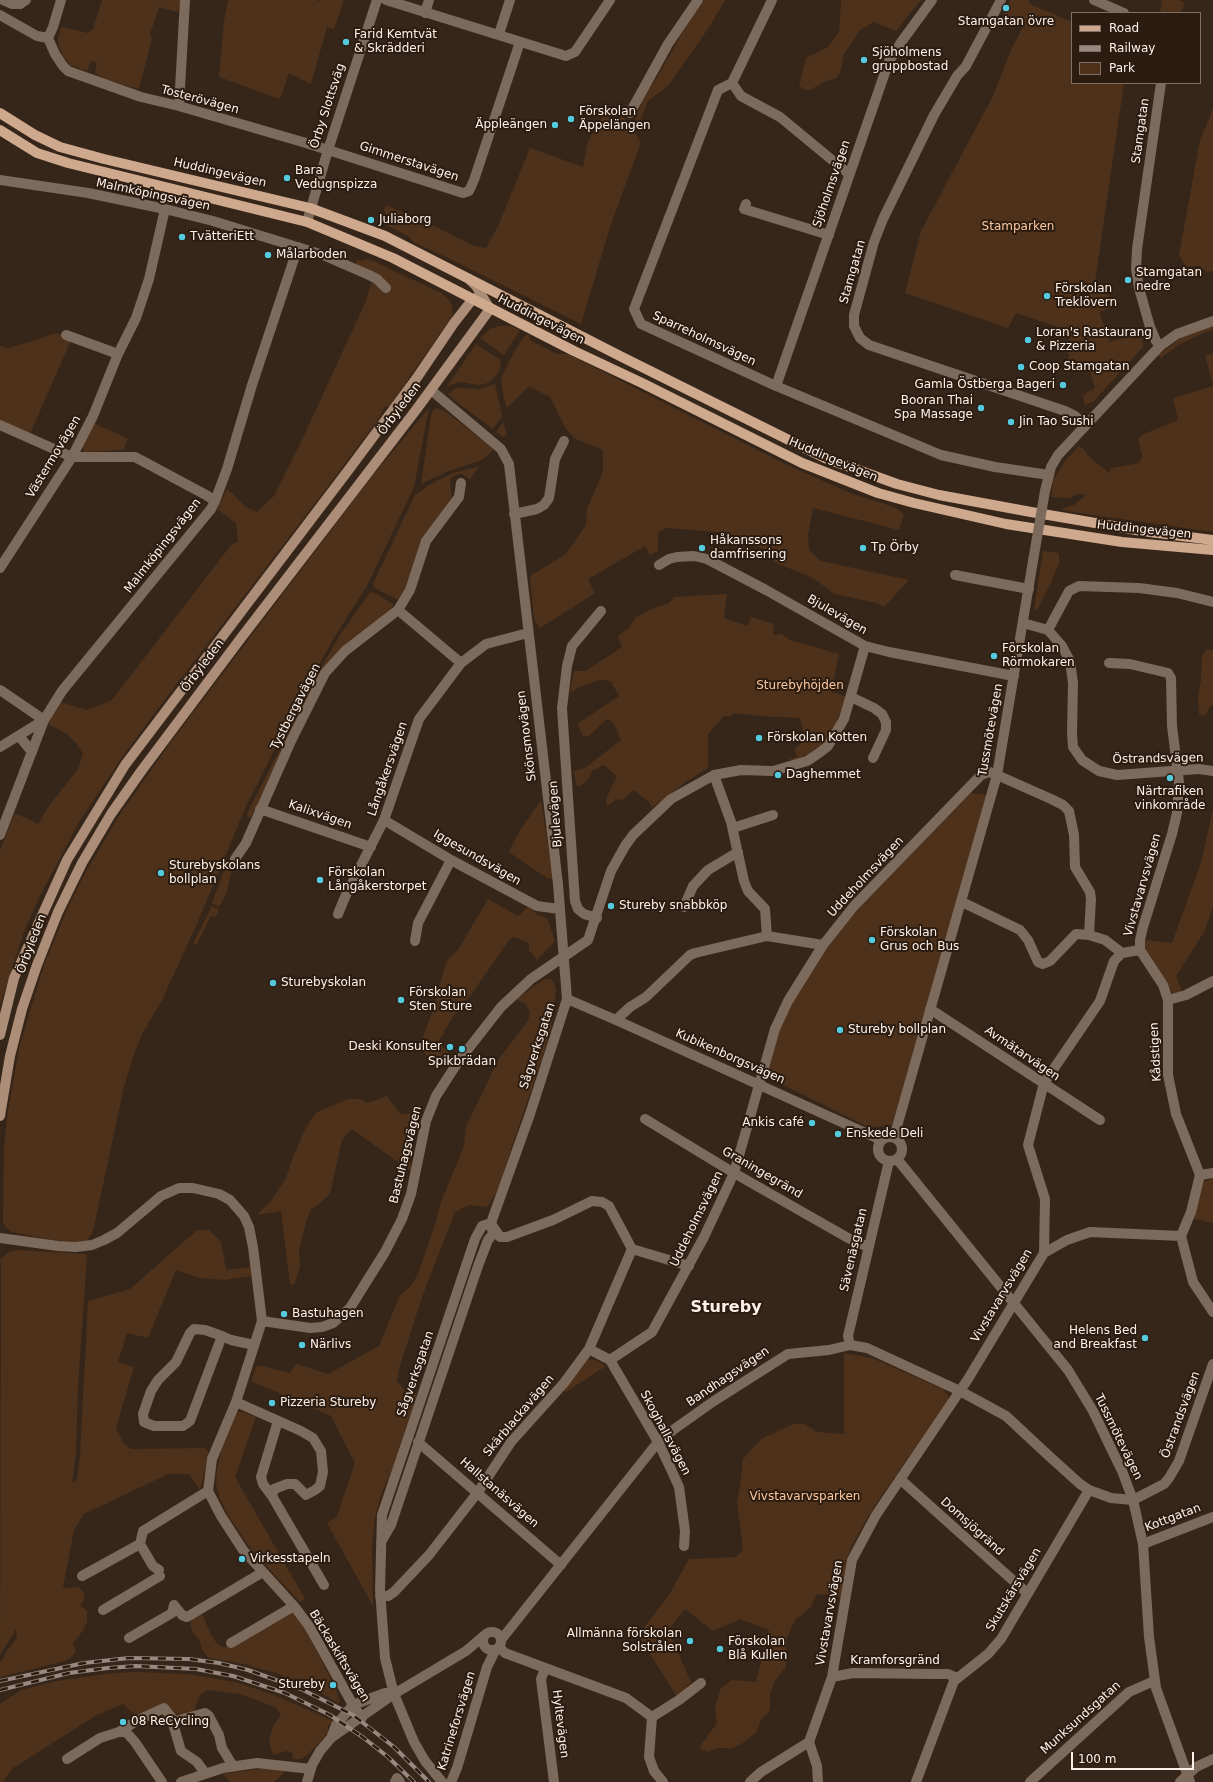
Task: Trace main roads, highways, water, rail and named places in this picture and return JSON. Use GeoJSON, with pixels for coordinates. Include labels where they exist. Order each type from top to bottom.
{"type":"FeatureCollection","features":[{"type":"Feature","properties":{"kind":"main road","name":"Huddingevägen"},"geometry":{"type":"LineString","coordinates":[[0,113],[35,136],[66,148],[310,208],[385,236],[825,458],[897,484],[939,495],[1031,512],[1142,531],[1213,540]]}},
{"type":"Feature","properties":{"kind":"main road","name":"Huddingevägen"},"geometry":{"type":"LineString","coordinates":[[0,130],[37,153],[68,163],[306,222],[393,258],[477,298],[490,309],[802,463],[878,493],[921,505],[1006,524],[1122,542],[1213,550]]}},
{"type":"Feature","properties":{"kind":"main road"},"geometry":{"type":"LineString","coordinates":[[468,277],[477,298]]}},
{"type":"Feature","properties":{"kind":"main road","name":"Huddingevägen"},"geometry":{"type":"LineString","coordinates":[[477,298],[498,294]]}},
{"type":"Feature","properties":{"kind":"main road","name":"Örbyleden"},"geometry":{"type":"LineString","coordinates":[[0,1035],[14,978],[67,860],[125,765],[416,379],[454,323],[477,298]]}},
{"type":"Feature","properties":{"kind":"main road","name":"Örbyleden"},"geometry":{"type":"LineString","coordinates":[[0,1116],[10,1056],[22,1009],[37,965],[58,912],[111,814],[236,644],[431,390],[490,309]]}},
{"type":"Feature","properties":{"kind":"main road"},"geometry":{"type":"LineString","coordinates":[[416,379],[431,390]]}},
{"type":"Feature","properties":{"kind":"railway"},"geometry":{"type":"LineString","coordinates":[[0,1681],[84,1663],[129,1658],[189,1659],[219,1663],[248,1670],[301,1689],[353,1715],[394,1747],[429,1782]]}},
{"type":"Feature","properties":{"kind":"railway"},"geometry":{"type":"LineString","coordinates":[[0,1690],[69,1673],[108,1668],[136,1666],[196,1669],[233,1676],[285,1693],[330,1715],[364,1738]]}},
{"type":"Feature","properties":{"kind":"railway"},"geometry":{"type":"LineString","coordinates":[[360,1735],[388,1757],[414,1782]]}},
{"type":"Feature","properties":{"kind":"place","name":"Stamgatan övre"},"geometry":{"type":"Point","coordinates":[1006,8]}},
{"type":"Feature","properties":{"kind":"place","name":"Farid Kemtvät & Skrädderi"},"geometry":{"type":"Point","coordinates":[346,42]}},
{"type":"Feature","properties":{"kind":"place","name":"Sjöholmens gruppbostad"},"geometry":{"type":"Point","coordinates":[864,60]}},
{"type":"Feature","properties":{"kind":"place","name":"Förskolan Äppelängen"},"geometry":{"type":"Point","coordinates":[571,119]}},
{"type":"Feature","properties":{"kind":"place","name":"Äppleängen"},"geometry":{"type":"Point","coordinates":[555,125]}},
{"type":"Feature","properties":{"kind":"place","name":"Bara Vedugnspizza"},"geometry":{"type":"Point","coordinates":[287,178]}},
{"type":"Feature","properties":{"kind":"place","name":"Juliaborg"},"geometry":{"type":"Point","coordinates":[371,220]}},
{"type":"Feature","properties":{"kind":"place","name":"TvätteriEtt"},"geometry":{"type":"Point","coordinates":[182,237]}},
{"type":"Feature","properties":{"kind":"place","name":"Målarboden"},"geometry":{"type":"Point","coordinates":[268,255]}},
{"type":"Feature","properties":{"kind":"place","name":"Stamgatan nedre"},"geometry":{"type":"Point","coordinates":[1128,280]}},
{"type":"Feature","properties":{"kind":"place","name":"Förskolan Treklövern"},"geometry":{"type":"Point","coordinates":[1047,296]}},
{"type":"Feature","properties":{"kind":"place","name":"Loran's Rastaurang & Pizzeria"},"geometry":{"type":"Point","coordinates":[1028,340]}},
{"type":"Feature","properties":{"kind":"place","name":"Coop Stamgatan"},"geometry":{"type":"Point","coordinates":[1021,367]}},
{"type":"Feature","properties":{"kind":"place","name":"Gamla Östberga Bageri"},"geometry":{"type":"Point","coordinates":[1063,385]}},
{"type":"Feature","properties":{"kind":"place","name":"Booran Thai Spa Massage"},"geometry":{"type":"Point","coordinates":[981,408]}},
{"type":"Feature","properties":{"kind":"place","name":"Jin Tao Sushi"},"geometry":{"type":"Point","coordinates":[1011,422]}},
{"type":"Feature","properties":{"kind":"place","name":"Håkanssons damfrisering"},"geometry":{"type":"Point","coordinates":[702,548]}},
{"type":"Feature","properties":{"kind":"place","name":"Tp Örby"},"geometry":{"type":"Point","coordinates":[863,548]}},
{"type":"Feature","properties":{"kind":"place","name":"Förskolan Rörmokaren"},"geometry":{"type":"Point","coordinates":[994,656]}},
{"type":"Feature","properties":{"kind":"place","name":"Förskolan Kotten"},"geometry":{"type":"Point","coordinates":[759,738]}},
{"type":"Feature","properties":{"kind":"place","name":"Daghemmet"},"geometry":{"type":"Point","coordinates":[778,775]}},
{"type":"Feature","properties":{"kind":"place","name":"Närtrafiken vinkområde"},"geometry":{"type":"Point","coordinates":[1170,778]}},
{"type":"Feature","properties":{"kind":"place","name":"Sturebyskolans bollplan"},"geometry":{"type":"Point","coordinates":[161,873]}},
{"type":"Feature","properties":{"kind":"place","name":"Förskolan Långåkerstorpet"},"geometry":{"type":"Point","coordinates":[320,880]}},
{"type":"Feature","properties":{"kind":"place","name":"Stureby snabbköp"},"geometry":{"type":"Point","coordinates":[611,906]}},
{"type":"Feature","properties":{"kind":"place","name":"Förskolan Grus och Bus"},"geometry":{"type":"Point","coordinates":[872,940]}},
{"type":"Feature","properties":{"kind":"place","name":"Sturebyskolan"},"geometry":{"type":"Point","coordinates":[273,983]}},
{"type":"Feature","properties":{"kind":"place","name":"Förskolan Sten Sture"},"geometry":{"type":"Point","coordinates":[401,1000]}},
{"type":"Feature","properties":{"kind":"place","name":"Stureby bollplan"},"geometry":{"type":"Point","coordinates":[840,1030]}},
{"type":"Feature","properties":{"kind":"place","name":"Deski Konsulter"},"geometry":{"type":"Point","coordinates":[450,1047]}},
{"type":"Feature","properties":{"kind":"place","name":"Spikbrädan"},"geometry":{"type":"Point","coordinates":[462,1049]}},
{"type":"Feature","properties":{"kind":"place","name":"Ankis café"},"geometry":{"type":"Point","coordinates":[812,1123]}},
{"type":"Feature","properties":{"kind":"place","name":"Enskede Deli"},"geometry":{"type":"Point","coordinates":[838,1134]}},
{"type":"Feature","properties":{"kind":"place","name":"Bastuhagen"},"geometry":{"type":"Point","coordinates":[284,1314]}},
{"type":"Feature","properties":{"kind":"place","name":"Helens Bed and Breakfast"},"geometry":{"type":"Point","coordinates":[1145,1338]}},
{"type":"Feature","properties":{"kind":"place","name":"Närlivs"},"geometry":{"type":"Point","coordinates":[302,1345]}},
{"type":"Feature","properties":{"kind":"place","name":"Pizzeria Stureby"},"geometry":{"type":"Point","coordinates":[272,1403]}},
{"type":"Feature","properties":{"kind":"place","name":"Virkesstapeln"},"geometry":{"type":"Point","coordinates":[242,1559]}},
{"type":"Feature","properties":{"kind":"place","name":"Allmänna förskolan Solstrålen"},"geometry":{"type":"Point","coordinates":[690,1641]}},
{"type":"Feature","properties":{"kind":"place","name":"Förskolan Blå Kullen"},"geometry":{"type":"Point","coordinates":[720,1649]}},
{"type":"Feature","properties":{"kind":"place","name":"Stureby"},"geometry":{"type":"Point","coordinates":[333,1685]}},
{"type":"Feature","properties":{"kind":"place","name":"08 ReCycling"},"geometry":{"type":"Point","coordinates":[123,1722]}},
{"type":"Feature","properties":{"kind":"district","name":"Stureby"},"geometry":{"type":"Point","coordinates":[726,1308]}},
{"type":"Feature","properties":{"kind":"park label","name":"Stamparken"},"geometry":{"type":"Point","coordinates":[1018,227]}},
{"type":"Feature","properties":{"kind":"park label","name":"Sturebyhöjden"},"geometry":{"type":"Point","coordinates":[800,686]}},
{"type":"Feature","properties":{"kind":"park label","name":"Vivstavarvsparken"},"geometry":{"type":"Point","coordinates":[805,1497]}}]}
